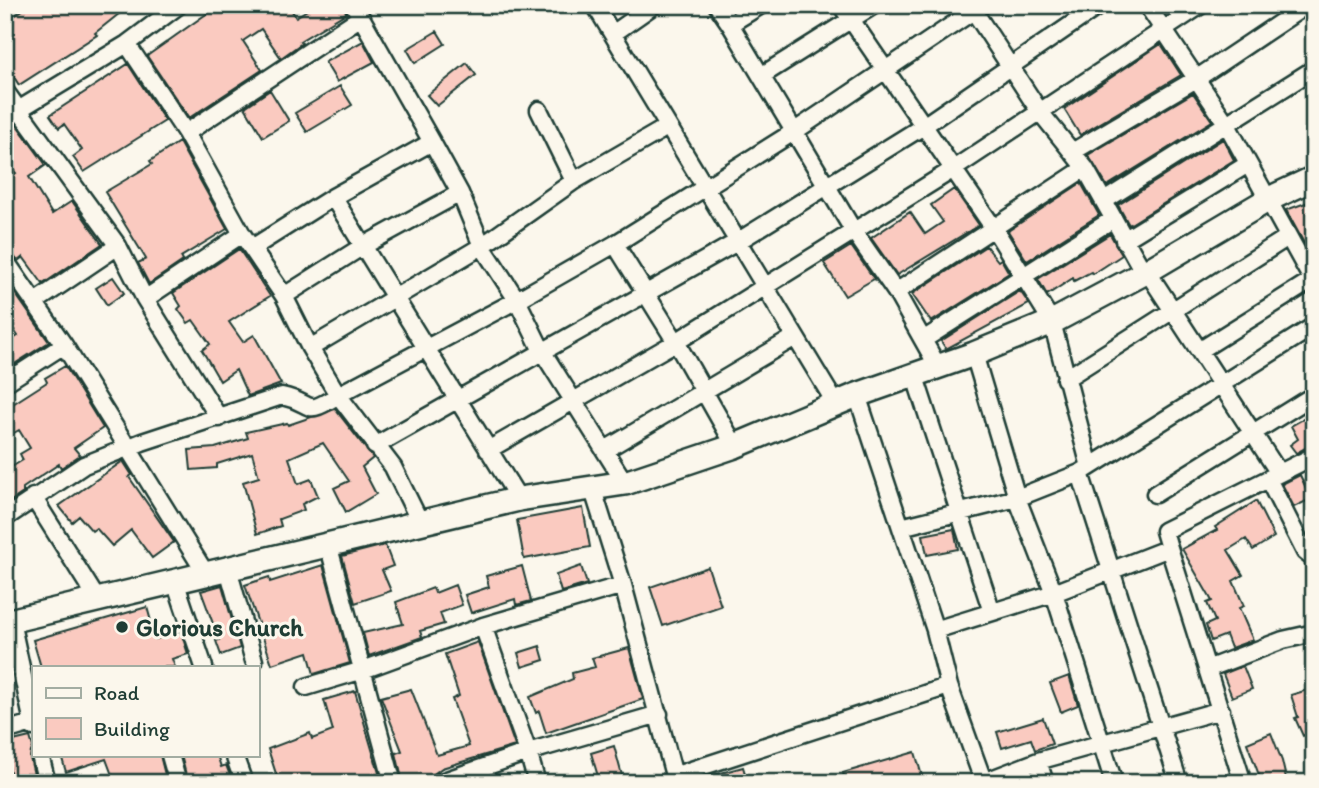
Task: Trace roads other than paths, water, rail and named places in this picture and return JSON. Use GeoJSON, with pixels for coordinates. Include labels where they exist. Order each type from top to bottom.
{"type":"FeatureCollection","features":[{"type":"Feature","properties":{"kind":"main road"},"geometry":{"type":"LineString","coordinates":[[8,621],[519,499],[625,483],[735,446],[1052,321],[1146,272],[1269,199],[1314,178]]}},
{"type":"Feature","properties":{"kind":"street"},"geometry":{"type":"LineString","coordinates":[[12,114],[127,44],[180,5]]}},
{"type":"Feature","properties":{"kind":"street"},"geometry":{"type":"LineString","coordinates":[[595,5],[795,337],[846,400],[901,527],[983,783],[1038,761],[1221,710]]}},
{"type":"Feature","properties":{"kind":"street"},"geometry":{"type":"LineString","coordinates":[[614,33],[654,5]]}},
{"type":"Feature","properties":{"kind":"street"},"geometry":{"type":"LineString","coordinates":[[717,5],[853,230],[896,292],[937,365]]}},
{"type":"Feature","properties":{"kind":"street"},"geometry":{"type":"LineString","coordinates":[[730,24],[761,5]]}},
{"type":"Feature","properties":{"kind":"street"},"geometry":{"type":"LineString","coordinates":[[841,5],[884,73],[995,230],[1052,321],[1085,470],[1179,783]]}},
{"type":"Feature","properties":{"kind":"street"},"geometry":{"type":"LineString","coordinates":[[761,76],[874,5]]}},
{"type":"Feature","properties":{"kind":"street"},"geometry":{"type":"LineString","coordinates":[[376,446],[737,242],[922,127],[1100,5]]}},
{"type":"Feature","properties":{"kind":"street"},"geometry":{"type":"LineString","coordinates":[[1147,5],[1226,123],[1313,281],[1199,351]]}},
{"type":"Feature","properties":{"kind":"street"},"geometry":{"type":"LineString","coordinates":[[488,450],[676,342],[952,170],[1201,5]]}},
{"type":"Feature","properties":{"kind":"street"},"geometry":{"type":"LineString","coordinates":[[1074,151],[1196,79],[1305,6],[1314,18]]}},
{"type":"Feature","properties":{"kind":"street"},"geometry":{"type":"LineString","coordinates":[[5,518],[84,465],[129,447],[282,396],[314,410],[615,244],[884,73],[975,7],[1040,112],[1074,151],[1124,240],[1253,433],[1305,552],[1314,559]]}},
{"type":"Feature","properties":{"kind":"street"},"geometry":{"type":"LineString","coordinates":[[186,133],[357,11],[460,193],[482,246],[517,300],[542,351],[625,483]]}},
{"type":"Feature","properties":{"kind":"street"},"geometry":{"type":"LineString","coordinates":[[127,44],[186,133],[242,234],[284,296],[338,395],[393,467],[421,524]]}},
{"type":"Feature","properties":{"kind":"street"},"geometry":{"type":"LineString","coordinates":[[1104,201],[1314,69]]}},
{"type":"Feature","properties":{"kind":"street"},"geometry":{"type":"LineString","coordinates":[[5,92],[12,114],[118,246],[145,299],[219,418]]}},
{"type":"Feature","properties":{"kind":"street"},"geometry":{"type":"LineString","coordinates":[[539,110],[574,181]]}},
{"type":"Feature","properties":{"kind":"street"},"geometry":{"type":"LineString","coordinates":[[310,348],[482,246],[574,181],[667,127]]}},
{"type":"Feature","properties":{"kind":"street"},"geometry":{"type":"LineString","coordinates":[[252,248],[333,197],[432,142]]}},
{"type":"Feature","properties":{"kind":"street"},"geometry":{"type":"LineString","coordinates":[[1124,240],[1248,164]]}},
{"type":"Feature","properties":{"kind":"street"},"geometry":{"type":"LineString","coordinates":[[896,292],[995,230],[1085,168]]}},
{"type":"Feature","properties":{"kind":"street"},"geometry":{"type":"LineString","coordinates":[[284,296],[363,246],[460,193]]}},
{"type":"Feature","properties":{"kind":"street"},"geometry":{"type":"LineString","coordinates":[[333,197],[423,348],[458,398],[519,499]]}},
{"type":"Feature","properties":{"kind":"street"},"geometry":{"type":"LineString","coordinates":[[923,340],[1113,219]]}},
{"type":"Feature","properties":{"kind":"street"},"geometry":{"type":"LineString","coordinates":[[145,299],[242,234]]}},
{"type":"Feature","properties":{"kind":"street"},"geometry":{"type":"LineString","coordinates":[[1065,379],[1288,237]]}},
{"type":"Feature","properties":{"kind":"street"},"geometry":{"type":"LineString","coordinates":[[615,244],[676,342],[735,446]]}},
{"type":"Feature","properties":{"kind":"street"},"geometry":{"type":"LineString","coordinates":[[35,302],[118,246]]}},
{"type":"Feature","properties":{"kind":"street"},"geometry":{"type":"LineString","coordinates":[[6,263],[64,345],[129,447],[217,571],[254,661]]}},
{"type":"Feature","properties":{"kind":"street"},"geometry":{"type":"LineString","coordinates":[[901,527],[1017,498],[1085,470],[1314,326]]}},
{"type":"Feature","properties":{"kind":"street"},"geometry":{"type":"LineString","coordinates":[[605,450],[795,337]]}},
{"type":"Feature","properties":{"kind":"street"},"geometry":{"type":"LineString","coordinates":[[5,383],[64,345]]}},
{"type":"Feature","properties":{"kind":"street"},"geometry":{"type":"LineString","coordinates":[[974,354],[1017,498],[1054,593],[1114,783]]}},
{"type":"Feature","properties":{"kind":"street"},"geometry":{"type":"LineString","coordinates":[[914,374],[992,612]]}},
{"type":"Feature","properties":{"kind":"street"},"geometry":{"type":"LineString","coordinates":[[1155,494],[1314,395]]}},
{"type":"Feature","properties":{"kind":"street"},"geometry":{"type":"LineString","coordinates":[[1243,783],[1164,531],[1314,456]]}},
{"type":"Feature","properties":{"kind":"street"},"geometry":{"type":"LineString","coordinates":[[593,489],[623,585],[676,779],[950,686]]}},
{"type":"Feature","properties":{"kind":"street"},"geometry":{"type":"LineString","coordinates":[[33,497],[97,599]]}},
{"type":"Feature","properties":{"kind":"street"},"geometry":{"type":"LineString","coordinates":[[328,544],[393,783]]}},
{"type":"Feature","properties":{"kind":"street"},"geometry":{"type":"LineString","coordinates":[[935,630],[1054,593],[1169,548]]}},
{"type":"Feature","properties":{"kind":"street"},"geometry":{"type":"LineString","coordinates":[[175,582],[204,666]]}},
{"type":"Feature","properties":{"kind":"street"},"geometry":{"type":"LineString","coordinates":[[306,687],[363,670],[483,626],[623,585]]}},
{"type":"Feature","properties":{"kind":"street"},"geometry":{"type":"LineString","coordinates":[[8,621],[32,720]]}},
{"type":"Feature","properties":{"kind":"street"},"geometry":{"type":"LineString","coordinates":[[483,626],[537,783]]}},
{"type":"Feature","properties":{"kind":"street"},"geometry":{"type":"LineString","coordinates":[[1207,668],[1283,640],[1314,633]]}},
{"type":"Feature","properties":{"kind":"street"},"geometry":{"type":"LineString","coordinates":[[438,783],[528,752],[659,714]]}},
{"type":"Feature","properties":{"kind":"street"},"geometry":{"type":"LineString","coordinates":[[5,731],[32,724]]}},
{"type":"Feature","properties":{"kind":"street"},"geometry":{"type":"LineString","coordinates":[[40,756],[47,783]]}},
{"type":"Feature","properties":{"kind":"street"},"geometry":{"type":"LineString","coordinates":[[170,756],[178,783]]}},
{"type":"Feature","properties":{"kind":"street"},"geometry":{"type":"LineString","coordinates":[[234,756],[244,783]]}},
{"type":"Feature","properties":{"kind":"street"},"geometry":{"type":"LineString","coordinates":[[1038,761],[1045,783]]}},
{"type":"Feature","properties":{"kind":"place","name":"Glorious Church"},"geometry":{"type":"Point","coordinates":[122,627]}}]}
